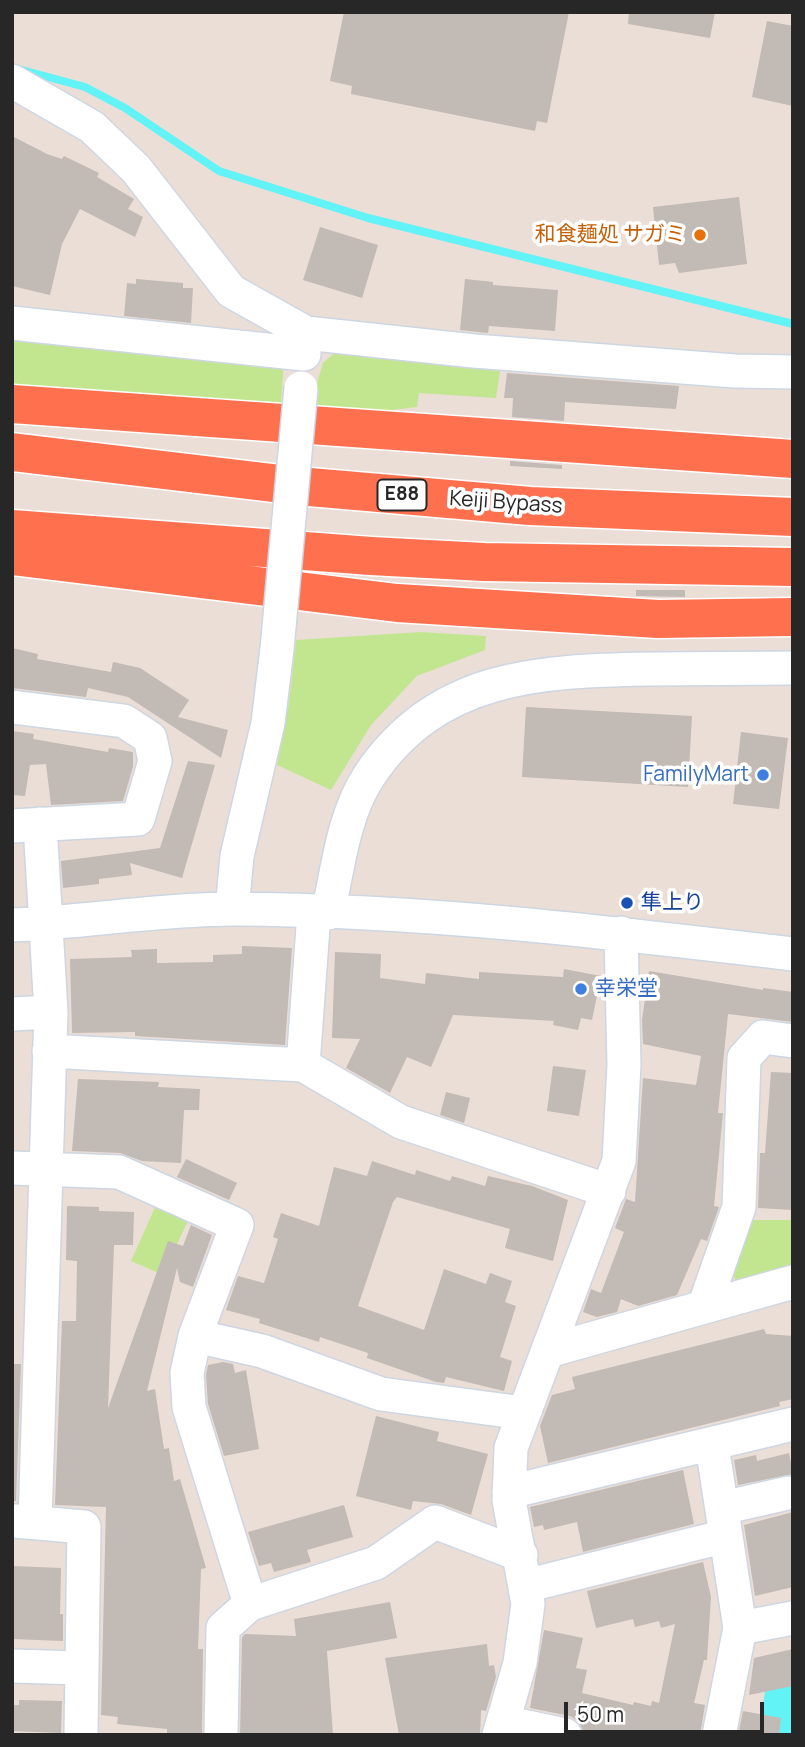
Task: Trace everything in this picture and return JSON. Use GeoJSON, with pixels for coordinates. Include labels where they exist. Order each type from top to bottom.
{"type":"FeatureCollection","features":[{"type":"Feature","properties":{"kind":"highway"},"geometry":{"type":"LineString","coordinates":[[12,404],[793,458]]}},
{"type":"Feature","properties":{"kind":"highway","name":"Keiji Bypass"},"geometry":{"type":"LineString","coordinates":[[12,452],[298,486],[530,506],[793,517]]}},
{"type":"Feature","properties":{"kind":"highway"},"geometry":{"type":"LineString","coordinates":[[12,529],[484,562],[793,567]]}},
{"type":"Feature","properties":{"kind":"highway"},"geometry":{"type":"LineString","coordinates":[[12,556],[397,603],[658,619],[793,617]]}},
{"type":"Feature","properties":{"kind":"street"},"geometry":{"type":"LineString","coordinates":[[12,81],[92,127],[136,169],[231,290],[305,344]]}},
{"type":"Feature","properties":{"kind":"street"},"geometry":{"type":"LineString","coordinates":[[12,323],[305,344],[474,351],[735,371],[793,372]]}},
{"type":"Feature","properties":{"kind":"street"},"geometry":{"type":"LineString","coordinates":[[232,909],[237,856],[268,723],[305,344]]}},
{"type":"Feature","properties":{"kind":"street"},"geometry":{"type":"LineString","coordinates":[[303,1065],[321,913],[347,826],[368,778],[397,740],[416,722],[443,704],[523,676],[597,670],[793,668]]}},
{"type":"Feature","properties":{"kind":"street"},"geometry":{"type":"LineString","coordinates":[[12,707],[124,721],[150,738],[155,761],[138,819],[26,825],[46,924],[51,1013],[46,1169],[24,1522],[84,1527],[81,1735]]}},
{"type":"Feature","properties":{"kind":"street"},"geometry":{"type":"LineString","coordinates":[[12,925],[232,909],[433,917],[621,933],[793,954]]}},
{"type":"Feature","properties":{"kind":"street"},"geometry":{"type":"LineString","coordinates":[[565,1735],[501,1728],[520,1663],[528,1604],[509,1492],[511,1448],[619,1161],[624,1065],[621,933]]}},
{"type":"Feature","properties":{"kind":"street"},"geometry":{"type":"LineString","coordinates":[[12,1014],[51,1013]]}},
{"type":"Feature","properties":{"kind":"street"},"geometry":{"type":"LineString","coordinates":[[704,1307],[739,1207],[744,1058],[763,1037],[793,1041]]}},
{"type":"Feature","properties":{"kind":"street"},"geometry":{"type":"LineString","coordinates":[[49,1051],[303,1065],[401,1122],[609,1191]]}},
{"type":"Feature","properties":{"kind":"street"},"geometry":{"type":"LineString","coordinates":[[12,1168],[119,1172],[237,1225],[195,1336],[187,1373],[189,1407],[250,1604]]}},
{"type":"Feature","properties":{"kind":"street"},"geometry":{"type":"LineString","coordinates":[[548,1350],[793,1282]]}},
{"type":"Feature","properties":{"kind":"street"},"geometry":{"type":"LineString","coordinates":[[195,1336],[262,1351],[381,1394],[523,1413]]}},
{"type":"Feature","properties":{"kind":"street"},"geometry":{"type":"LineString","coordinates":[[509,1492],[793,1424]]}},
{"type":"Feature","properties":{"kind":"street"},"geometry":{"type":"LineString","coordinates":[[712,1445],[740,1628],[719,1735]]}},
{"type":"Feature","properties":{"kind":"street"},"geometry":{"type":"LineString","coordinates":[[221,1735],[223,1629],[250,1604],[376,1563],[435,1522],[523,1571],[724,1522],[788,1493]]}},
{"type":"Feature","properties":{"kind":"street"},"geometry":{"type":"LineString","coordinates":[[740,1628],[793,1618]]}},
{"type":"Feature","properties":{"kind":"street"},"geometry":{"type":"LineString","coordinates":[[12,1665],[82,1668]]}},
{"type":"Feature","properties":{"kind":"green space"},"geometry":{"type":"Polygon","coordinates":[[[12,333],[284,361],[280,417],[12,395],[12,333]]]}},
{"type":"Feature","properties":{"kind":"green space"},"geometry":{"type":"Polygon","coordinates":[[[336,352],[500,371],[496,398],[419,393],[417,407],[350,415],[309,410],[323,363],[336,352]]]}},
{"type":"Feature","properties":{"kind":"green space"},"geometry":{"type":"Polygon","coordinates":[[[421,632],[486,636],[485,650],[417,676],[371,725],[331,790],[277,765],[289,703],[296,640],[421,632]]]}},
{"type":"Feature","properties":{"kind":"green space"},"geometry":{"type":"Polygon","coordinates":[[[157,1203],[189,1218],[163,1275],[131,1261],[157,1203]]]}},
{"type":"Feature","properties":{"kind":"green space"},"geometry":{"type":"Polygon","coordinates":[[[742,1220],[793,1220],[793,1271],[736,1283],[730,1261],[742,1220]]]}},
{"type":"Feature","properties":{"kind":"building"},"geometry":{"type":"Polygon","coordinates":[[[344,12],[569,12],[547,123],[537,121],[535,131],[351,94],[352,86],[330,81],[344,12]]]}},
{"type":"Feature","properties":{"kind":"building"},"geometry":{"type":"Polygon","coordinates":[[[629,12],[715,12],[710,38],[628,24],[629,12]]]}},
{"type":"Feature","properties":{"kind":"building"},"geometry":{"type":"Polygon","coordinates":[[[767,21],[793,26],[793,106],[752,97],[767,21]]]}},
{"type":"Feature","properties":{"kind":"building"},"geometry":{"type":"Polygon","coordinates":[[[12,136],[47,154],[62,159],[64,156],[99,173],[97,177],[134,199],[128,209],[143,217],[135,237],[80,209],[62,244],[50,295],[12,286],[12,136]]]}},
{"type":"Feature","properties":{"kind":"building","name":"和食麺処 サガミ"},"geometry":{"type":"Polygon","coordinates":[[[739,197],[747,264],[679,273],[675,263],[659,265],[653,207],[739,197]]]}},
{"type":"Feature","properties":{"kind":"building"},"geometry":{"type":"Polygon","coordinates":[[[320,227],[378,245],[362,298],[303,280],[320,227]]]}},
{"type":"Feature","properties":{"kind":"building"},"geometry":{"type":"Polygon","coordinates":[[[136,279],[183,283],[183,288],[193,288],[191,323],[124,316],[127,283],[136,284],[136,279]]]}},
{"type":"Feature","properties":{"kind":"building"},"geometry":{"type":"Polygon","coordinates":[[[465,279],[493,282],[493,285],[558,290],[555,331],[489,326],[488,333],[460,330],[465,279]]]}},
{"type":"Feature","properties":{"kind":"building"},"geometry":{"type":"Polygon","coordinates":[[[507,373],[679,386],[676,409],[565,402],[564,421],[512,417],[513,398],[504,398],[507,373]]]}},
{"type":"Feature","properties":{"kind":"building"},"geometry":{"type":"Polygon","coordinates":[[[510,461],[562,465],[562,469],[510,466],[510,461]]]}},
{"type":"Feature","properties":{"kind":"building"},"geometry":{"type":"Polygon","coordinates":[[[636,590],[685,590],[685,597],[636,596],[636,590]]]}},
{"type":"Feature","properties":{"kind":"building"},"geometry":{"type":"Polygon","coordinates":[[[12,648],[38,654],[37,659],[111,672],[113,662],[140,668],[189,700],[178,717],[228,730],[221,758],[128,697],[88,688],[86,697],[12,688],[12,648]]]}},
{"type":"Feature","properties":{"kind":"building"},"geometry":{"type":"Polygon","coordinates":[[[526,707],[692,716],[688,787],[522,777],[526,707]]]}},
{"type":"Feature","properties":{"kind":"building"},"geometry":{"type":"Polygon","coordinates":[[[12,731],[34,734],[33,739],[108,752],[109,748],[133,752],[133,767],[123,801],[51,805],[46,764],[30,765],[25,796],[12,795],[12,731]]]}},
{"type":"Feature","properties":{"kind":"building"},"geometry":{"type":"Polygon","coordinates":[[[741,732],[788,738],[779,809],[733,804],[741,732]]]}},
{"type":"Feature","properties":{"kind":"building"},"geometry":{"type":"Polygon","coordinates":[[[188,761],[215,765],[182,878],[130,863],[132,875],[99,879],[99,884],[63,888],[61,861],[160,848],[188,761]]]}},
{"type":"Feature","properties":{"kind":"building"},"geometry":{"type":"Polygon","coordinates":[[[242,946],[292,948],[285,1045],[135,1036],[135,1032],[72,1033],[70,959],[132,957],[131,950],[157,949],[157,963],[213,962],[213,955],[242,954],[242,946]]]}},
{"type":"Feature","properties":{"kind":"building"},"geometry":{"type":"Polygon","coordinates":[[[335,952],[381,954],[380,978],[425,984],[426,973],[479,979],[479,972],[563,977],[564,969],[601,976],[592,1020],[581,1018],[578,1030],[553,1025],[554,1021],[453,1015],[431,1067],[407,1057],[390,1093],[346,1068],[360,1039],[332,1038],[335,952]]]}},
{"type":"Feature","properties":{"kind":"building"},"geometry":{"type":"Polygon","coordinates":[[[649,971],[763,990],[793,992],[793,1022],[728,1014],[718,1113],[723,1113],[714,1206],[719,1207],[707,1241],[701,1239],[677,1295],[638,1306],[621,1299],[617,1312],[597,1317],[583,1312],[591,1289],[601,1293],[624,1232],[615,1228],[626,1199],[635,1202],[643,1078],[696,1085],[701,1056],[643,1044],[642,1020],[649,971]]]}},
{"type":"Feature","properties":{"kind":"building"},"geometry":{"type":"Polygon","coordinates":[[[553,1066],[586,1070],[579,1116],[547,1111],[553,1066]]]}},
{"type":"Feature","properties":{"kind":"building"},"geometry":{"type":"Polygon","coordinates":[[[771,1072],[793,1073],[793,1210],[758,1208],[760,1153],[765,1153],[771,1072]]]}},
{"type":"Feature","properties":{"kind":"building"},"geometry":{"type":"Polygon","coordinates":[[[78,1079],[159,1082],[158,1087],[200,1089],[199,1110],[184,1110],[181,1163],[142,1161],[120,1153],[72,1151],[78,1079]]]}},
{"type":"Feature","properties":{"kind":"building"},"geometry":{"type":"Polygon","coordinates":[[[446,1092],[470,1098],[464,1123],[440,1115],[446,1092]]]}},
{"type":"Feature","properties":{"kind":"building"},"geometry":{"type":"Polygon","coordinates":[[[186,1159],[237,1183],[229,1200],[177,1177],[186,1159]]]}},
{"type":"Feature","properties":{"kind":"building"},"geometry":{"type":"Polygon","coordinates":[[[372,1161],[415,1175],[416,1170],[450,1181],[452,1176],[485,1186],[488,1176],[532,1186],[568,1200],[553,1261],[505,1248],[510,1229],[397,1197],[358,1306],[424,1330],[444,1269],[486,1284],[490,1273],[512,1281],[505,1302],[516,1306],[500,1357],[512,1361],[504,1391],[446,1377],[444,1383],[436,1382],[367,1358],[368,1353],[320,1337],[319,1342],[259,1323],[260,1319],[226,1310],[238,1276],[264,1283],[278,1239],[273,1237],[281,1213],[319,1226],[334,1167],[367,1176],[372,1161]]]}},
{"type":"Feature","properties":{"kind":"building"},"geometry":{"type":"Polygon","coordinates":[[[67,1206],[99,1207],[99,1211],[134,1212],[133,1245],[114,1245],[108,1408],[168,1241],[183,1246],[191,1225],[212,1235],[193,1287],[180,1282],[177,1268],[147,1391],[155,1389],[164,1449],[169,1448],[174,1481],[180,1479],[206,1568],[201,1569],[198,1649],[203,1649],[202,1735],[167,1735],[167,1729],[117,1724],[118,1717],[101,1715],[106,1507],[55,1505],[62,1321],[76,1321],[77,1261],[66,1260],[67,1206]]]}},
{"type":"Feature","properties":{"kind":"building"},"geometry":{"type":"Polygon","coordinates":[[[764,1329],[766,1334],[793,1336],[793,1399],[779,1402],[780,1406],[548,1463],[540,1426],[552,1395],[575,1389],[572,1377],[764,1329]]]}},
{"type":"Feature","properties":{"kind":"building"},"geometry":{"type":"Polygon","coordinates":[[[223,1362],[233,1364],[235,1373],[246,1370],[259,1449],[224,1456],[208,1404],[206,1375],[208,1365],[223,1362]]]}},
{"type":"Feature","properties":{"kind":"building"},"geometry":{"type":"Polygon","coordinates":[[[12,1364],[21,1364],[16,1501],[12,1501],[12,1364]]]}},
{"type":"Feature","properties":{"kind":"building"},"geometry":{"type":"Polygon","coordinates":[[[376,1416],[439,1432],[437,1441],[488,1454],[471,1515],[441,1504],[413,1501],[411,1510],[356,1496],[376,1416]]]}},
{"type":"Feature","properties":{"kind":"building"},"geometry":{"type":"Polygon","coordinates":[[[789,1453],[793,1474],[738,1485],[734,1460],[756,1455],[757,1461],[789,1453]]]}},
{"type":"Feature","properties":{"kind":"building"},"geometry":{"type":"Polygon","coordinates":[[[683,1470],[694,1524],[583,1552],[577,1522],[544,1530],[543,1525],[534,1527],[530,1507],[683,1470]]]}},
{"type":"Feature","properties":{"kind":"building"},"geometry":{"type":"Polygon","coordinates":[[[344,1505],[353,1537],[307,1550],[311,1562],[274,1572],[271,1563],[259,1566],[248,1532],[344,1505]]]}},
{"type":"Feature","properties":{"kind":"building"},"geometry":{"type":"Polygon","coordinates":[[[793,1512],[793,1587],[755,1596],[744,1525],[793,1512]]]}},
{"type":"Feature","properties":{"kind":"building"},"geometry":{"type":"Polygon","coordinates":[[[703,1562],[711,1597],[707,1660],[704,1660],[694,1703],[705,1705],[700,1735],[597,1735],[584,1732],[578,1721],[570,1716],[530,1708],[544,1630],[583,1638],[576,1668],[587,1670],[582,1693],[633,1705],[634,1702],[651,1706],[652,1701],[659,1703],[675,1624],[661,1628],[659,1621],[635,1627],[633,1619],[596,1628],[587,1591],[703,1562]]]}},
{"type":"Feature","properties":{"kind":"building"},"geometry":{"type":"Polygon","coordinates":[[[12,1566],[61,1568],[60,1614],[63,1614],[63,1641],[12,1639],[12,1566]]]}},
{"type":"Feature","properties":{"kind":"building"},"geometry":{"type":"Polygon","coordinates":[[[390,1602],[397,1638],[327,1651],[333,1735],[240,1735],[242,1637],[245,1634],[296,1636],[294,1619],[390,1602]]]}},
{"type":"Feature","properties":{"kind":"building"},"geometry":{"type":"Polygon","coordinates":[[[487,1644],[489,1666],[494,1665],[496,1677],[486,1711],[481,1710],[480,1735],[399,1735],[385,1658],[487,1644]]]}},
{"type":"Feature","properties":{"kind":"building"},"geometry":{"type":"Polygon","coordinates":[[[793,1649],[793,1686],[749,1695],[754,1658],[793,1649]]]}},
{"type":"Feature","properties":{"kind":"building"},"geometry":{"type":"Polygon","coordinates":[[[19,1700],[62,1701],[61,1733],[12,1731],[12,1705],[19,1705],[19,1700]]]}},
{"type":"Feature","properties":{"kind":"building"},"geometry":{"type":"Polygon","coordinates":[[[743,1711],[781,1718],[779,1735],[739,1731],[743,1711]]]}},
{"type":"Feature","properties":{"kind":"waterway"},"geometry":{"type":"LineString","coordinates":[[22,70],[85,87],[125,108],[219,171],[368,218],[793,324]]}},
{"type":"Feature","properties":{"kind":"waterway"},"geometry":{"type":"LineString","coordinates":[[782,1735],[788,1697],[793,1696]]}},
{"type":"Feature","properties":{"kind":"place","name":"和食麺処 サガミ"},"geometry":{"type":"Point","coordinates":[700,235]}},
{"type":"Feature","properties":{"kind":"place","name":"FamilyMart"},"geometry":{"type":"Point","coordinates":[763,775]}},
{"type":"Feature","properties":{"kind":"place","name":"隼上り"},"geometry":{"type":"Point","coordinates":[627,903]}},
{"type":"Feature","properties":{"kind":"place","name":"幸栄堂"},"geometry":{"type":"Point","coordinates":[581,989]}}]}
